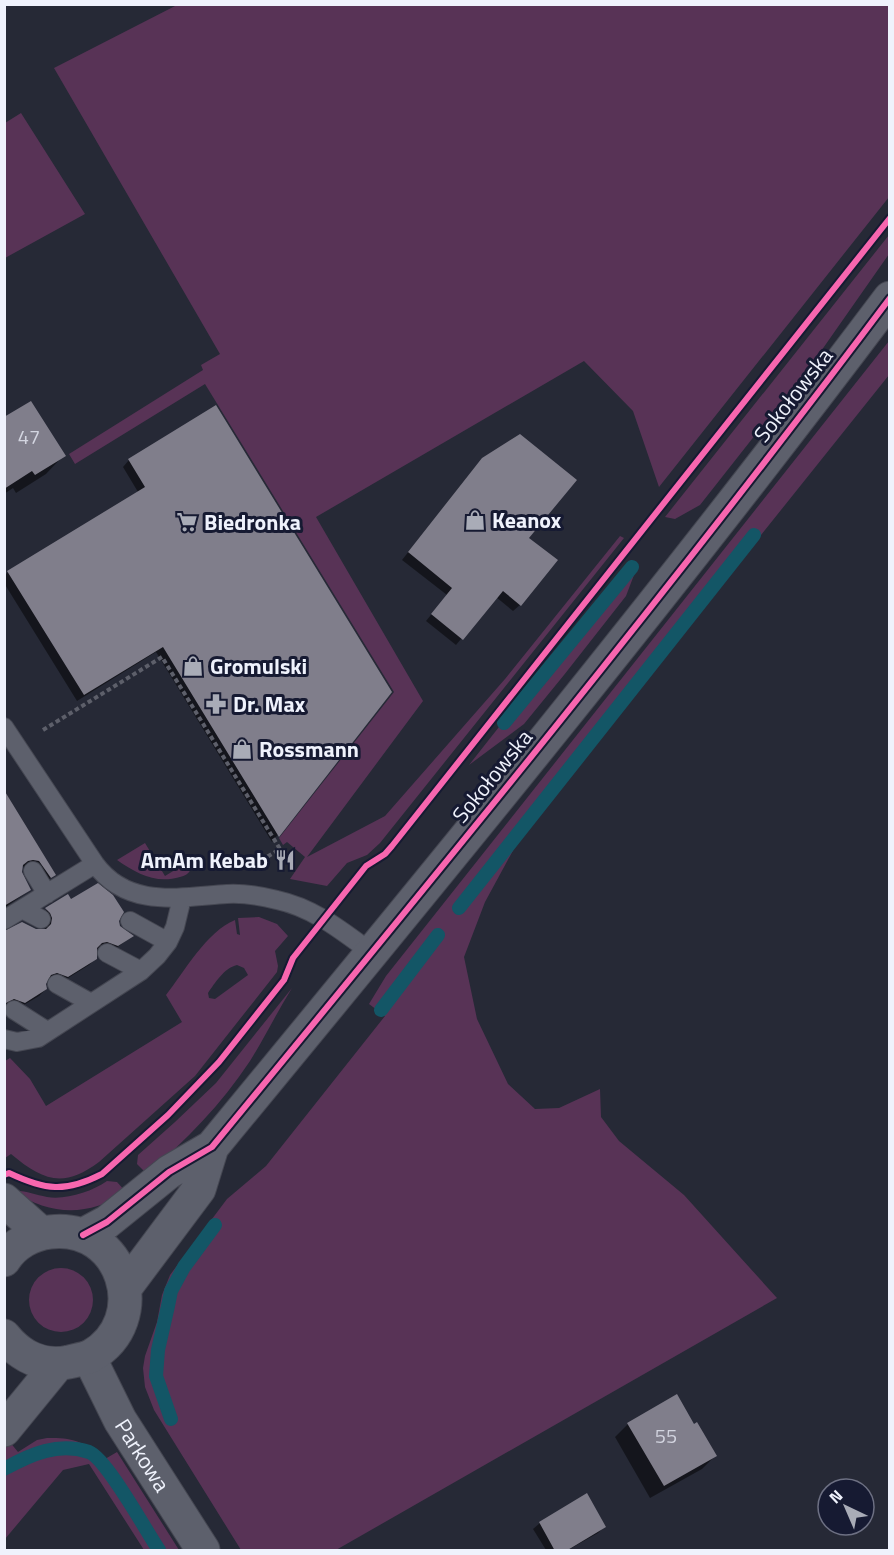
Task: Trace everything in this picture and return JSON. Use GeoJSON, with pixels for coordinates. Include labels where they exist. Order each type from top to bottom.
{"type":"FeatureCollection","features":[{"type":"Feature","properties":{"kind":"street","name":"Sokołowska"},"geometry":{"type":"LineString","coordinates":[[83,1235],[107,1222],[169,1172],[212,1148],[633,630],[890,298]]}},
{"type":"Feature","properties":{"kind":"street","name":"Sokołowska"},"geometry":{"type":"LineString","coordinates":[[125,1288],[199,1189],[212,1148]]}},
{"type":"Feature","properties":{"kind":"street"},"geometry":{"type":"LineString","coordinates":[[4,1200],[41,1233]]}},
{"type":"Feature","properties":{"kind":"street"},"geometry":{"type":"LineString","coordinates":[[4,1260],[24,1241],[41,1233],[69,1231],[98,1243],[111,1256],[120,1271],[125,1288],[125,1308],[118,1328],[106,1345],[74,1361],[4,1430]]}},
{"type":"Feature","properties":{"kind":"street"},"geometry":{"type":"LineString","coordinates":[[5,1339],[21,1353],[33,1359],[74,1361]]}},
{"type":"Feature","properties":{"kind":"street","name":"Parkowa"},"geometry":{"type":"LineString","coordinates":[[74,1361],[120,1419],[202,1551]]}},
{"type":"Feature","properties":{"kind":"lane"},"geometry":{"type":"LineString","coordinates":[[4,727],[95,864],[110,879],[140,894],[164,899],[228,894],[249,895],[299,906],[325,918],[372,953]]}},
{"type":"Feature","properties":{"kind":"lane"},"geometry":{"type":"LineString","coordinates":[[4,920],[95,864]]}},
{"type":"Feature","properties":{"kind":"lane"},"geometry":{"type":"LineString","coordinates":[[33,871],[54,889],[79,894]]}},
{"type":"Feature","properties":{"kind":"lane"},"geometry":{"type":"LineString","coordinates":[[4,1039],[17,1042],[38,1038],[141,971],[168,942],[175,927],[182,898]]}},
{"type":"Feature","properties":{"kind":"lane"},"geometry":{"type":"LineString","coordinates":[[22,909],[40,919]]}},
{"type":"Feature","properties":{"kind":"lane"},"geometry":{"type":"LineString","coordinates":[[130,921],[168,942]]}},
{"type":"Feature","properties":{"kind":"lane"},"geometry":{"type":"LineString","coordinates":[[107,953],[141,971]]}},
{"type":"Feature","properties":{"kind":"lane"},"geometry":{"type":"LineString","coordinates":[[57,984],[91,1004]]}},
{"type":"Feature","properties":{"kind":"lane"},"geometry":{"type":"LineString","coordinates":[[14,1010],[47,1031]]}},
{"type":"Feature","properties":{"kind":"path"},"geometry":{"type":"LineString","coordinates":[[17,747],[162,657],[280,849],[249,868],[249,895]]}},
{"type":"Feature","properties":{"kind":"shaded area"},"geometry":{"type":"Polygon","coordinates":[[[177,5],[889,5],[889,197],[659,487],[633,411],[584,361],[316,517],[423,701],[307,857],[385,816],[505,679],[620,536],[624,538],[380,843],[367,855],[347,863],[327,886],[290,879],[305,857],[287,842],[283,845],[279,838],[394,692],[205,384],[75,464],[69,454],[203,370],[201,365],[220,354],[54,68],[177,5]]]}},
{"type":"Feature","properties":{"kind":"shaded area"},"geometry":{"type":"Polygon","coordinates":[[[21,113],[85,214],[5,258],[5,123],[21,113]]]}},
{"type":"Feature","properties":{"kind":"shaded area"},"geometry":{"type":"Polygon","coordinates":[[[889,235],[889,254],[819,354],[700,505],[675,519],[665,517],[889,235]]]}},
{"type":"Feature","properties":{"kind":"shaded area"},"geometry":{"type":"Polygon","coordinates":[[[889,341],[889,375],[516,845],[485,902],[464,957],[477,1019],[508,1084],[535,1109],[559,1108],[600,1089],[601,1117],[619,1141],[684,1195],[777,1298],[336,1550],[241,1550],[154,1410],[145,1387],[143,1368],[145,1356],[170,1275],[227,1199],[266,1166],[385,1016],[369,1004],[386,976],[889,341]]]}},
{"type":"Feature","properties":{"kind":"shaded area"},"geometry":{"type":"Polygon","coordinates":[[[631,560],[634,564],[634,575],[626,596],[564,675],[524,724],[469,765],[631,560]]]}},
{"type":"Feature","properties":{"kind":"shaded area"},"geometry":{"type":"Polygon","coordinates":[[[145,843],[165,876],[193,859],[190,871],[186,875],[171,879],[155,878],[132,870],[117,860],[145,843]]]}},
{"type":"Feature","properties":{"kind":"shaded area"},"geometry":{"type":"Polygon","coordinates":[[[259,917],[277,924],[288,936],[275,951],[277,972],[195,1076],[99,1162],[74,1176],[53,1178],[33,1170],[11,1154],[5,1158],[5,1061],[10,1058],[30,1079],[46,1106],[182,1022],[166,995],[215,933],[235,920],[237,934],[240,935],[238,918],[259,917]],[[237,965],[224,973],[208,993],[209,998],[215,999],[248,975],[244,968],[237,965]]]}},
{"type":"Feature","properties":{"kind":"shaded area"},"geometry":{"type":"Polygon","coordinates":[[[292,988],[250,1061],[227,1092],[189,1135],[147,1174],[137,1164],[138,1155],[216,1083],[292,988]]]}},
{"type":"Feature","properties":{"kind":"shaded area"},"geometry":{"type":"Polygon","coordinates":[[[107,1181],[117,1182],[126,1192],[98,1206],[84,1209],[55,1209],[27,1199],[13,1191],[54,1198],[86,1192],[107,1181]]]}},
{"type":"Feature","properties":{"kind":"shaded area"},"geometry":{"type":"Polygon","coordinates":[[[55,1268],[67,1268],[84,1277],[91,1288],[93,1300],[91,1312],[84,1323],[67,1332],[55,1332],[43,1327],[34,1318],[29,1306],[29,1294],[34,1282],[43,1273],[55,1268]]]}},
{"type":"Feature","properties":{"kind":"shaded area"},"geometry":{"type":"Polygon","coordinates":[[[64,1438],[78,1442],[92,1448],[105,1459],[117,1452],[179,1550],[144,1550],[89,1464],[63,1470],[5,1539],[5,1475],[11,1471],[5,1465],[5,1447],[9,1441],[18,1452],[37,1440],[64,1438]]]}},
{"type":"Feature","properties":{"kind":"building"},"geometry":{"type":"Polygon","coordinates":[[[31,401],[66,456],[35,475],[32,471],[4,489],[4,417],[31,401]]]}},
{"type":"Feature","properties":{"kind":"building"},"geometry":{"type":"Polygon","coordinates":[[[216,405],[392,692],[279,837],[163,647],[84,695],[7,571],[145,487],[128,459],[216,405]]]}},
{"type":"Feature","properties":{"kind":"building"},"geometry":{"type":"Polygon","coordinates":[[[520,434],[577,480],[529,538],[558,560],[521,606],[503,591],[463,640],[431,614],[452,588],[408,552],[482,458],[520,434]]]}},
{"type":"Feature","properties":{"kind":"building"},"geometry":{"type":"Polygon","coordinates":[[[4,790],[56,875],[51,878],[39,861],[28,861],[23,865],[22,872],[31,890],[4,906],[4,790]]]}},
{"type":"Feature","properties":{"kind":"building"},"geometry":{"type":"Polygon","coordinates":[[[98,883],[113,895],[124,912],[119,921],[120,926],[134,936],[118,946],[107,942],[102,943],[97,948],[97,959],[68,977],[57,973],[51,975],[46,984],[47,989],[25,1003],[14,999],[4,1004],[4,931],[22,922],[36,929],[46,929],[51,924],[52,918],[45,908],[68,894],[71,899],[98,883]]]}},
{"type":"Feature","properties":{"kind":"building"},"geometry":{"type":"Polygon","coordinates":[[[677,1394],[694,1424],[697,1422],[717,1456],[664,1486],[627,1423],[677,1394]]]}},
{"type":"Feature","properties":{"kind":"building"},"geometry":{"type":"Polygon","coordinates":[[[587,1493],[606,1527],[566,1551],[555,1551],[539,1522],[587,1493]]]}},
{"type":"Feature","properties":{"kind":"waterway"},"geometry":{"type":"LineString","coordinates":[[459,908],[754,535]]}},
{"type":"Feature","properties":{"kind":"waterway"},"geometry":{"type":"LineString","coordinates":[[504,723],[632,567]]}},
{"type":"Feature","properties":{"kind":"waterway"},"geometry":{"type":"LineString","coordinates":[[381,1010],[438,935]]}},
{"type":"Feature","properties":{"kind":"waterway"},"geometry":{"type":"LineString","coordinates":[[171,1419],[156,1376],[158,1350],[171,1291],[184,1267],[215,1225]]}},
{"type":"Feature","properties":{"kind":"waterway"},"geometry":{"type":"LineString","coordinates":[[4,1469],[45,1451],[66,1448],[89,1452],[97,1457],[116,1481],[159,1550]]}},
{"type":"Feature","properties":{"kind":"cycle path"},"geometry":{"type":"LineString","coordinates":[[4,1175],[9,1173],[44,1186],[66,1187],[102,1174],[168,1115],[219,1062],[284,980],[293,958],[366,866],[385,854],[392,846],[890,218]]}},
{"type":"Feature","properties":{"kind":"cycle path"},"geometry":{"type":"LineString","coordinates":[[83,1235],[107,1222],[169,1172],[212,1147],[640,621],[890,298]]}},
{"type":"Feature","properties":{"kind":"place","name":"Keanox"},"geometry":{"type":"Point","coordinates":[475,520]}},
{"type":"Feature","properties":{"kind":"place","name":"Biedronka"},"geometry":{"type":"Point","coordinates":[187,522]}},
{"type":"Feature","properties":{"kind":"place","name":"Gromulski"},"geometry":{"type":"Point","coordinates":[193,666]}},
{"type":"Feature","properties":{"kind":"place","name":"Dr. Max"},"geometry":{"type":"Point","coordinates":[216,704]}},
{"type":"Feature","properties":{"kind":"place","name":"Rossmann"},"geometry":{"type":"Point","coordinates":[242,749]}},
{"type":"Feature","properties":{"kind":"place","name":"AmAm Kebab"},"geometry":{"type":"Point","coordinates":[285,860]}}]}
